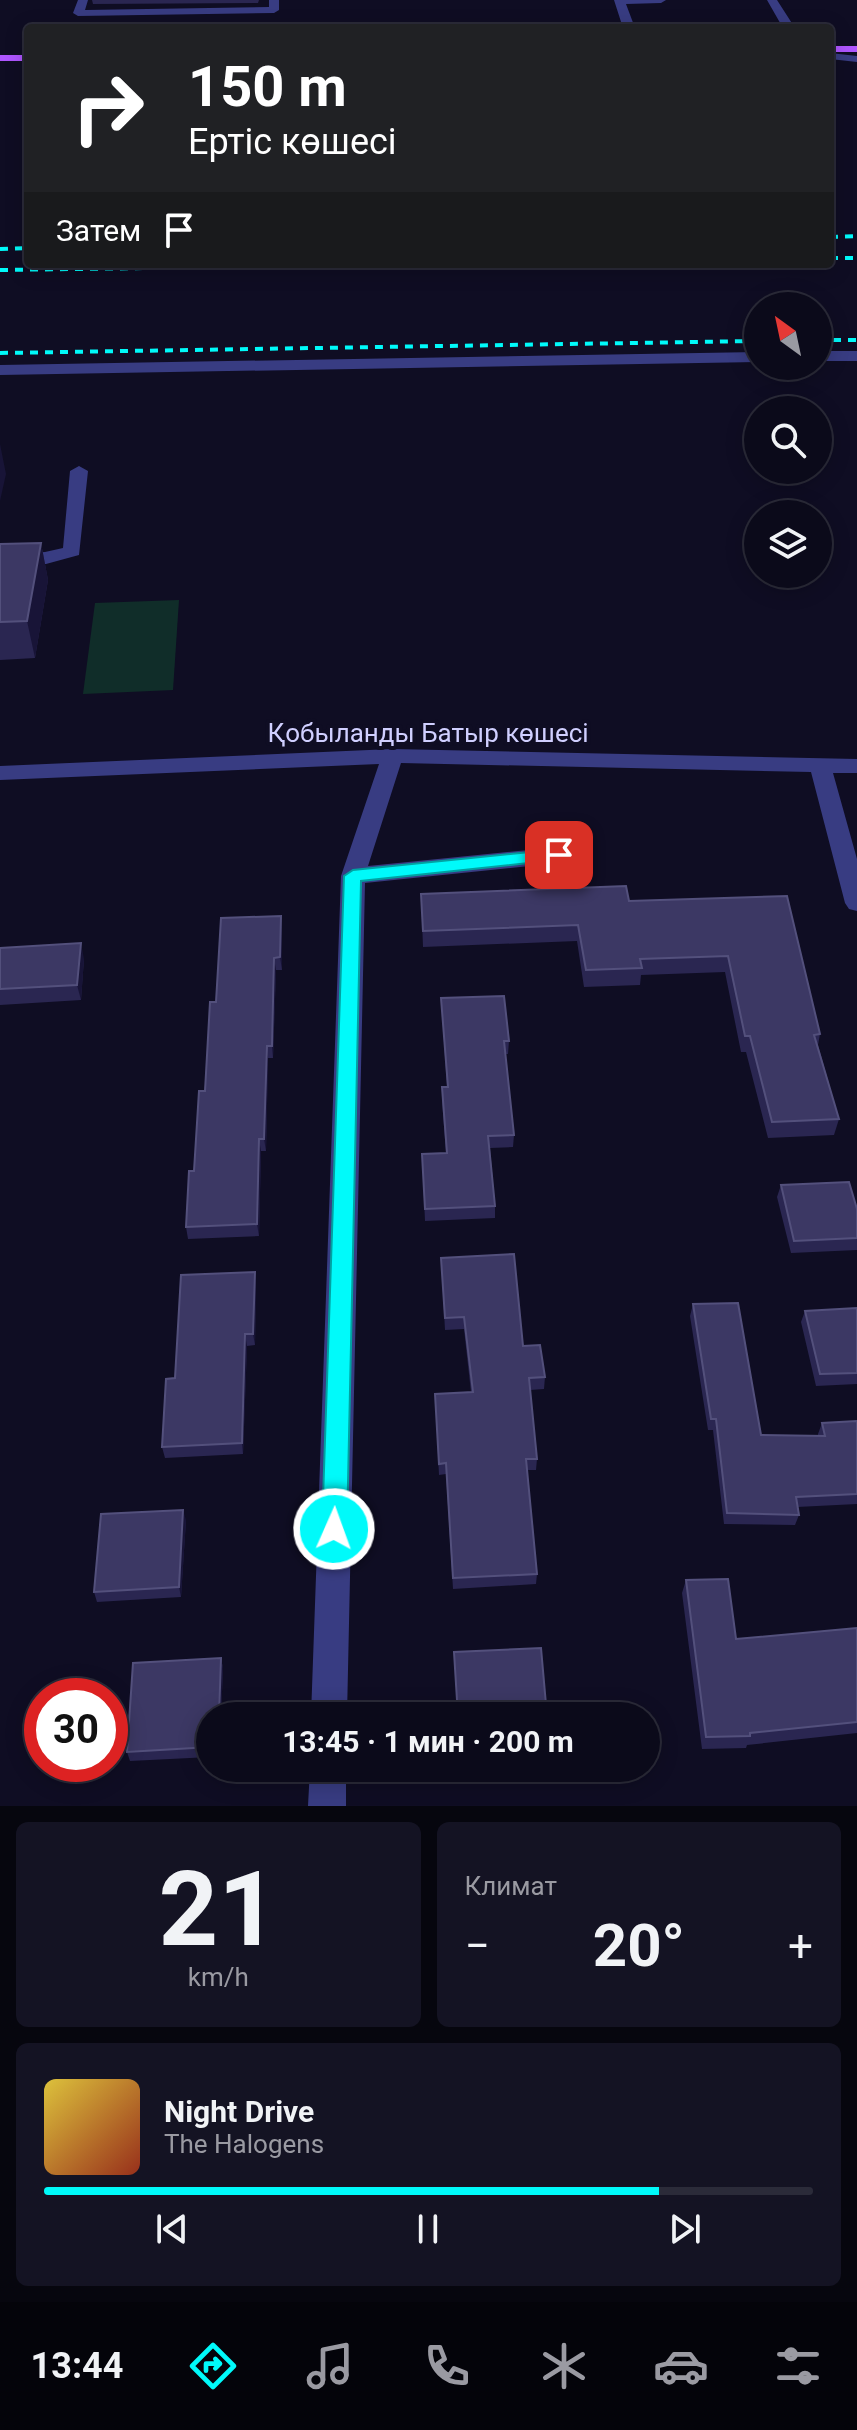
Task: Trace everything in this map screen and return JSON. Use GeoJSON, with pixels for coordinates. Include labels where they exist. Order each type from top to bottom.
{"type":"FeatureCollection","features":[{"type":"Feature","properties":{"kind":"main road"},"geometry":{"type":"LineString","coordinates":[[834,39],[857,39]]}},
{"type":"Feature","properties":{"kind":"main road"},"geometry":{"type":"LineString","coordinates":[[0,48],[24,48]]}},
{"type":"Feature","properties":{"kind":"main road"},"geometry":{"type":"LineString","coordinates":[[834,49],[857,49]]}},
{"type":"Feature","properties":{"kind":"main road"},"geometry":{"type":"LineString","coordinates":[[0,58],[24,58]]}},
{"type":"Feature","properties":{"kind":"street"},"geometry":{"type":"LineString","coordinates":[[83,0],[78,13],[274,10],[274,0]]}},
{"type":"Feature","properties":{"kind":"street"},"geometry":{"type":"LineString","coordinates":[[628,24],[619,0],[661,0]]}},
{"type":"Feature","properties":{"kind":"street"},"geometry":{"type":"LineString","coordinates":[[772,0],[787,24]]}},
{"type":"Feature","properties":{"kind":"street"},"geometry":{"type":"LineString","coordinates":[[169,24],[172,12]]}},
{"type":"Feature","properties":{"kind":"street"},"geometry":{"type":"LineString","coordinates":[[834,56],[857,59]]}},
{"type":"Feature","properties":{"kind":"street"},"geometry":{"type":"LineString","coordinates":[[832,356],[857,356]]}},
{"type":"Feature","properties":{"kind":"street"},"geometry":{"type":"LineString","coordinates":[[0,370],[744,357]]}},
{"type":"Feature","properties":{"kind":"street"},"geometry":{"type":"LineString","coordinates":[[0,561],[46,558],[72,551],[79,471]]}},
{"type":"Feature","properties":{"kind":"street"},"geometry":{"type":"LineString","coordinates":[[329,1702],[353,876],[392,756]]}},
{"type":"Feature","properties":{"kind":"street","name":"Қобыланды Батыр көшесі"},"geometry":{"type":"LineString","coordinates":[[0,773],[392,756],[857,766]]}},
{"type":"Feature","properties":{"kind":"street"},"geometry":{"type":"LineString","coordinates":[[820,765],[857,903]]}},
{"type":"Feature","properties":{"kind":"street"},"geometry":{"type":"LineString","coordinates":[[353,876],[559,855]]}},
{"type":"Feature","properties":{"kind":"street"},"geometry":{"type":"LineString","coordinates":[[327,1806],[328,1782]]}},
{"type":"Feature","properties":{"kind":"green space"},"geometry":{"type":"Polygon","coordinates":[[[179,600],[173,690],[83,694],[95,603],[179,600]]]}},
{"type":"Feature","properties":{"kind":"building"},"geometry":{"type":"Polygon","coordinates":[[[41,543],[27,621],[0,622],[0,544],[41,543]]]}},
{"type":"Feature","properties":{"kind":"building"},"geometry":{"type":"Polygon","coordinates":[[[626,886],[629,901],[787,896],[820,1034],[814,1035],[839,1119],[772,1122],[750,1036],[745,1036],[728,956],[640,959],[642,968],[586,970],[578,925],[423,931],[421,894],[626,886]]]}},
{"type":"Feature","properties":{"kind":"building"},"geometry":{"type":"Polygon","coordinates":[[[281,916],[280,957],[274,958],[272,1046],[267,1046],[264,1139],[259,1139],[257,1224],[186,1227],[189,1171],[194,1171],[199,1091],[205,1091],[210,1002],[216,1002],[221,918],[281,916]]]}},
{"type":"Feature","properties":{"kind":"building"},"geometry":{"type":"Polygon","coordinates":[[[81,943],[77,985],[0,989],[0,948],[81,943]]]}},
{"type":"Feature","properties":{"kind":"building"},"geometry":{"type":"Polygon","coordinates":[[[504,996],[509,1041],[504,1041],[514,1135],[488,1136],[495,1206],[425,1209],[422,1154],[447,1153],[442,1087],[448,1087],[441,998],[504,996]]]}},
{"type":"Feature","properties":{"kind":"building"},"geometry":{"type":"Polygon","coordinates":[[[849,1182],[857,1209],[857,1238],[794,1241],[781,1185],[849,1182]]]}},
{"type":"Feature","properties":{"kind":"building"},"geometry":{"type":"Polygon","coordinates":[[[514,1254],[523,1346],[540,1345],[545,1377],[529,1378],[537,1459],[526,1459],[537,1574],[453,1578],[446,1463],[439,1464],[435,1394],[473,1392],[464,1317],[445,1318],[441,1258],[514,1254]]]}},
{"type":"Feature","properties":{"kind":"building"},"geometry":{"type":"Polygon","coordinates":[[[255,1272],[253,1334],[245,1334],[242,1443],[162,1447],[166,1379],[175,1378],[181,1275],[255,1272]]]}},
{"type":"Feature","properties":{"kind":"building"},"geometry":{"type":"Polygon","coordinates":[[[738,1303],[761,1435],[825,1436],[822,1423],[857,1421],[857,1494],[796,1497],[799,1515],[727,1513],[716,1419],[711,1419],[693,1304],[738,1303]]]}},
{"type":"Feature","properties":{"kind":"building"},"geometry":{"type":"Polygon","coordinates":[[[857,1308],[857,1373],[820,1374],[805,1311],[857,1308]]]}},
{"type":"Feature","properties":{"kind":"building"},"geometry":{"type":"Polygon","coordinates":[[[183,1510],[179,1587],[94,1592],[101,1514],[183,1510]]]}},
{"type":"Feature","properties":{"kind":"building"},"geometry":{"type":"Polygon","coordinates":[[[728,1579],[736,1639],[857,1628],[857,1722],[750,1733],[750,1736],[706,1737],[686,1580],[728,1579]]]}},
{"type":"Feature","properties":{"kind":"building"},"geometry":{"type":"Polygon","coordinates":[[[541,1648],[546,1702],[457,1702],[454,1652],[541,1648]]]}},
{"type":"Feature","properties":{"kind":"building"},"geometry":{"type":"Polygon","coordinates":[[[221,1658],[219,1702],[196,1702],[196,1748],[128,1752],[133,1663],[221,1658]]]}},
{"type":"Feature","properties":{"kind":"railway"},"geometry":{"type":"LineString","coordinates":[[834,237],[857,236]]}},
{"type":"Feature","properties":{"kind":"railway"},"geometry":{"type":"LineString","coordinates":[[0,249],[24,248]]}},
{"type":"Feature","properties":{"kind":"railway"},"geometry":{"type":"LineString","coordinates":[[834,258],[857,258]]}},
{"type":"Feature","properties":{"kind":"railway"},"geometry":{"type":"LineString","coordinates":[[0,270],[149,268]]}},
{"type":"Feature","properties":{"kind":"railway"},"geometry":{"type":"LineString","coordinates":[[832,340],[857,340]]}},
{"type":"Feature","properties":{"kind":"railway"},"geometry":{"type":"LineString","coordinates":[[0,353],[744,341]]}},
{"type":"Feature","properties":{"kind":"route"},"geometry":{"type":"LineString","coordinates":[[334,1529],[353,876],[559,855]]}}]}
